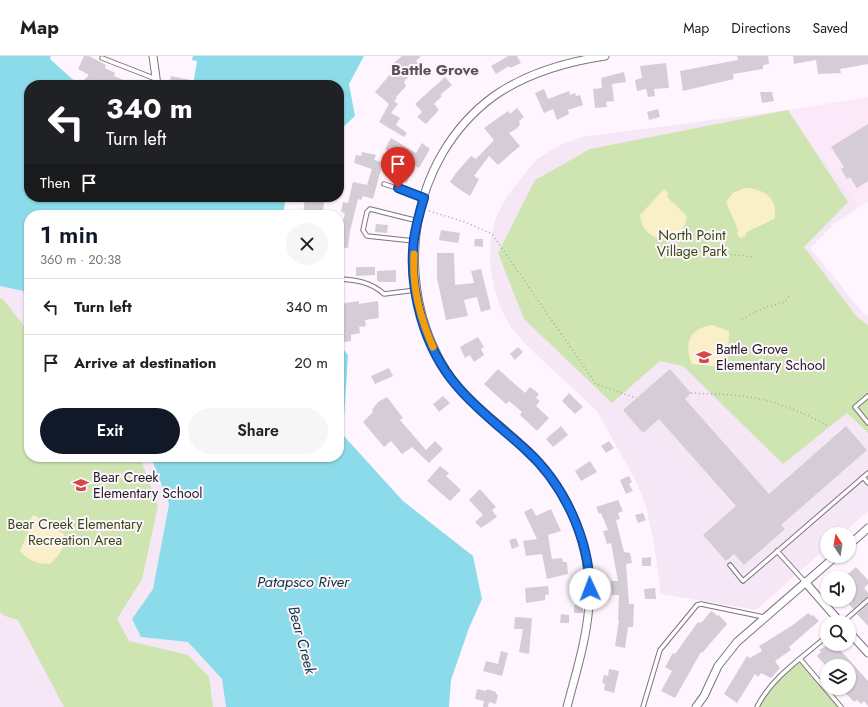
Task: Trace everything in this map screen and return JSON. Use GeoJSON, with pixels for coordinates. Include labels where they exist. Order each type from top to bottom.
{"type":"FeatureCollection","features":[{"type":"Feature","properties":{"kind":"street"},"geometry":{"type":"LineString","coordinates":[[153,56],[157,80]]}},
{"type":"Feature","properties":{"kind":"street"},"geometry":{"type":"LineString","coordinates":[[567,707],[583,648],[589,606],[588,564],[576,525],[547,472],[527,450],[470,399],[451,379],[435,353],[429,338],[416,290],[414,275],[414,241],[427,185],[436,166],[454,137],[473,115],[493,97],[514,84],[539,72],[575,61],[605,56]]}},
{"type":"Feature","properties":{"kind":"street"},"geometry":{"type":"LineString","coordinates":[[856,539],[868,528]]}},
{"type":"Feature","properties":{"kind":"street"},"geometry":{"type":"LineString","coordinates":[[696,707],[727,652],[764,617],[828,563]]}},
{"type":"Feature","properties":{"kind":"street"},"geometry":{"type":"LineString","coordinates":[[805,582],[836,615]]}},
{"type":"Feature","properties":{"kind":"street"},"geometry":{"type":"LineString","coordinates":[[856,640],[868,654]]}},
{"type":"Feature","properties":{"kind":"lane"},"geometry":{"type":"LineString","coordinates":[[102,58],[152,80]]}},
{"type":"Feature","properties":{"kind":"lane"},"geometry":{"type":"LineString","coordinates":[[384,184],[424,198]]}},
{"type":"Feature","properties":{"kind":"lane"},"geometry":{"type":"LineString","coordinates":[[414,241],[367,236],[363,230],[367,212],[370,209],[418,221]]}},
{"type":"Feature","properties":{"kind":"lane"},"geometry":{"type":"LineString","coordinates":[[344,279],[354,280],[375,286],[384,294],[416,290]]}},
{"type":"Feature","properties":{"kind":"lane"},"geometry":{"type":"LineString","coordinates":[[868,396],[854,407],[868,423]]}},
{"type":"Feature","properties":{"kind":"lane"},"geometry":{"type":"LineString","coordinates":[[730,565],[743,581],[868,473]]}},
{"type":"Feature","properties":{"kind":"lane"},"geometry":{"type":"LineString","coordinates":[[863,477],[868,483]]}},
{"type":"Feature","properties":{"kind":"lane"},"geometry":{"type":"LineString","coordinates":[[777,551],[805,582]]}},
{"type":"Feature","properties":{"kind":"lane"},"geometry":{"type":"LineString","coordinates":[[850,615],[868,600]]}},
{"type":"Feature","properties":{"kind":"lane"},"geometry":{"type":"LineString","coordinates":[[643,707],[660,650],[697,605],[700,604],[764,617]]}},
{"type":"Feature","properties":{"kind":"lane"},"geometry":{"type":"LineString","coordinates":[[757,707],[777,678],[820,642]]}},
{"type":"Feature","properties":{"kind":"lane"},"geometry":{"type":"LineString","coordinates":[[800,660],[841,707]]}},
{"type":"Feature","properties":{"kind":"path"},"geometry":{"type":"LineString","coordinates":[[421,209],[465,222],[492,234],[596,384],[636,398]]}},
{"type":"Feature","properties":{"kind":"path"},"geometry":{"type":"LineString","coordinates":[[691,250],[754,257]]}},
{"type":"Feature","properties":{"kind":"path"},"geometry":{"type":"LineString","coordinates":[[742,319],[764,308],[785,302],[790,296]]}},
{"type":"Feature","properties":{"kind":"path"},"geometry":{"type":"LineString","coordinates":[[691,393],[742,396],[774,403],[805,414],[828,426]]}},
{"type":"Feature","properties":{"kind":"shaded area"},"geometry":{"type":"Polygon","coordinates":[[[868,97],[868,201],[859,207],[788,110],[868,97]]]}},
{"type":"Feature","properties":{"kind":"shaded area","name":"North Point Village Park"},"geometry":{"type":"Polygon","coordinates":[[[788,110],[859,207],[834,224],[810,248],[862,312],[868,316],[868,511],[850,527],[820,527],[820,553],[756,610],[661,594],[654,544],[646,506],[636,481],[597,411],[525,344],[511,327],[500,307],[494,287],[490,262],[491,239],[496,217],[507,196],[537,159],[558,146],[582,137],[788,110]]]}},
{"type":"Feature","properties":{"kind":"shaded area","name":"Bear Creek Elementary Recreation Area"},"geometry":{"type":"Polygon","coordinates":[[[0,286],[23,291],[24,293],[24,462],[153,462],[169,504],[153,589],[132,619],[142,637],[188,642],[222,679],[226,707],[0,707],[0,286]]]}},
{"type":"Feature","properties":{"kind":"green space","name":"North Point Village Park"},"geometry":{"type":"Polygon","coordinates":[[[788,110],[848,202],[804,247],[857,317],[868,325],[868,433],[847,413],[783,464],[683,366],[660,361],[612,403],[524,319],[498,253],[535,180],[590,149],[788,110]]]}},
{"type":"Feature","properties":{"kind":"green space","name":"Bear Creek Elementary Recreation Area"},"geometry":{"type":"Polygon","coordinates":[[[2,298],[24,326],[24,462],[142,462],[158,506],[142,579],[117,619],[129,641],[188,655],[209,677],[213,707],[64,707],[18,620],[5,616],[0,612],[0,299],[2,298]]]}},
{"type":"Feature","properties":{"kind":"green space"},"geometry":{"type":"Polygon","coordinates":[[[800,662],[820,685],[820,695],[829,695],[839,707],[758,707],[776,682],[800,662]]]}},
{"type":"Feature","properties":{"kind":"sand"},"geometry":{"type":"Polygon","coordinates":[[[745,188],[758,190],[768,196],[775,206],[775,212],[774,219],[747,232],[745,236],[740,238],[726,202],[733,193],[745,188]]]}},
{"type":"Feature","properties":{"kind":"sand"},"geometry":{"type":"Polygon","coordinates":[[[664,189],[668,193],[667,197],[687,216],[684,226],[679,233],[664,239],[655,237],[648,233],[643,225],[640,215],[664,189]]]}},
{"type":"Feature","properties":{"kind":"sand"},"geometry":{"type":"Polygon","coordinates":[[[712,325],[729,331],[728,361],[730,365],[727,370],[724,370],[721,367],[692,364],[688,350],[690,338],[698,330],[712,325]]]}},
{"type":"Feature","properties":{"kind":"sand"},"geometry":{"type":"Polygon","coordinates":[[[33,515],[38,517],[39,521],[64,534],[63,547],[57,557],[50,564],[34,561],[20,551],[32,523],[30,520],[33,515]]]}},
{"type":"Feature","properties":{"kind":"water"},"geometry":{"type":"Polygon","coordinates":[[[0,56],[51,56],[50,59],[73,80],[24,80],[24,202],[285,202],[284,210],[24,210],[24,293],[23,291],[0,286],[0,56]]]}},
{"type":"Feature","properties":{"kind":"water"},"geometry":{"type":"Polygon","coordinates":[[[193,56],[364,56],[349,84],[355,116],[344,126],[344,80],[194,80],[197,61],[192,60],[193,56]]]}},
{"type":"Feature","properties":{"kind":"water","name":"Patapsco River"},"geometry":{"type":"Polygon","coordinates":[[[344,350],[348,355],[344,419],[344,350]]]}},
{"type":"Feature","properties":{"kind":"water","name":"Patapsco River"},"geometry":{"type":"Polygon","coordinates":[[[344,436],[403,501],[473,556],[482,599],[469,628],[451,680],[449,707],[226,707],[222,679],[188,642],[141,637],[132,619],[153,589],[169,504],[153,462],[344,462],[344,436]]]}},
{"type":"Feature","properties":{"kind":"building"},"geometry":{"type":"Polygon","coordinates":[[[84,56],[89,56],[106,65],[105,68],[115,73],[114,76],[123,80],[84,80],[89,75],[78,69],[84,56]]]}},
{"type":"Feature","properties":{"kind":"building"},"geometry":{"type":"Polygon","coordinates":[[[402,56],[421,56],[416,61],[419,65],[404,82],[406,86],[396,97],[397,98],[394,101],[398,104],[391,113],[400,118],[396,125],[407,133],[404,137],[379,122],[389,104],[375,92],[393,71],[389,67],[402,56]]]}},
{"type":"Feature","properties":{"kind":"building"},"geometry":{"type":"Polygon","coordinates":[[[508,56],[517,56],[521,63],[510,68],[509,66],[496,74],[491,66],[508,56]]]}},
{"type":"Feature","properties":{"kind":"building"},"geometry":{"type":"Polygon","coordinates":[[[737,56],[768,56],[769,64],[763,65],[763,69],[733,74],[734,79],[683,91],[680,71],[738,60],[737,56]]]}},
{"type":"Feature","properties":{"kind":"building"},"geometry":{"type":"Polygon","coordinates":[[[793,56],[868,56],[868,64],[840,69],[841,73],[818,74],[816,60],[794,64],[793,56]]]}},
{"type":"Feature","properties":{"kind":"building"},"geometry":{"type":"Polygon","coordinates":[[[666,63],[669,88],[654,89],[655,96],[648,97],[646,89],[637,91],[635,80],[642,78],[640,66],[666,63]]]}},
{"type":"Feature","properties":{"kind":"building"},"geometry":{"type":"Polygon","coordinates":[[[624,72],[626,82],[612,84],[614,101],[606,102],[607,107],[595,108],[593,89],[602,88],[601,78],[624,72]]]}},
{"type":"Feature","properties":{"kind":"building"},"geometry":{"type":"Polygon","coordinates":[[[171,76],[190,80],[170,80],[171,76]]]}},
{"type":"Feature","properties":{"kind":"building"},"geometry":{"type":"Polygon","coordinates":[[[445,77],[452,85],[440,95],[442,96],[434,104],[439,110],[426,124],[417,117],[422,112],[415,104],[445,77]]]}},
{"type":"Feature","properties":{"kind":"building"},"geometry":{"type":"Polygon","coordinates":[[[544,89],[548,99],[569,91],[570,95],[575,93],[576,96],[580,95],[583,105],[568,110],[569,114],[557,120],[553,109],[544,113],[535,93],[544,89]]]}},
{"type":"Feature","properties":{"kind":"building"},"geometry":{"type":"Polygon","coordinates":[[[760,92],[772,92],[774,101],[762,103],[760,92]]]}},
{"type":"Feature","properties":{"kind":"building"},"geometry":{"type":"Polygon","coordinates":[[[517,108],[524,117],[519,121],[520,125],[509,133],[520,146],[498,165],[489,156],[474,176],[479,179],[470,196],[450,182],[471,156],[476,159],[494,140],[484,128],[508,111],[510,114],[517,108]]]}},
{"type":"Feature","properties":{"kind":"building"},"geometry":{"type":"Polygon","coordinates":[[[658,109],[660,117],[649,120],[647,112],[658,109]]]}},
{"type":"Feature","properties":{"kind":"building"},"geometry":{"type":"Polygon","coordinates":[[[868,124],[868,181],[857,188],[850,177],[847,179],[841,169],[844,167],[831,147],[868,124]]]}},
{"type":"Feature","properties":{"kind":"building"},"geometry":{"type":"Polygon","coordinates":[[[391,138],[416,153],[422,143],[430,149],[419,168],[385,149],[391,138]]]}},
{"type":"Feature","properties":{"kind":"building"},"geometry":{"type":"Polygon","coordinates":[[[362,152],[376,155],[374,160],[383,162],[373,199],[363,196],[361,200],[358,199],[350,231],[348,248],[344,248],[345,213],[344,210],[341,210],[343,202],[348,203],[353,182],[367,185],[372,169],[354,163],[356,155],[361,156],[362,152]]]}},
{"type":"Feature","properties":{"kind":"building"},"geometry":{"type":"Polygon","coordinates":[[[396,165],[412,169],[407,183],[391,177],[396,165]]]}},
{"type":"Feature","properties":{"kind":"building"},"geometry":{"type":"Polygon","coordinates":[[[304,202],[324,202],[323,210],[304,210],[304,202]]]}},
{"type":"Feature","properties":{"kind":"building"},"geometry":{"type":"Polygon","coordinates":[[[376,224],[388,225],[387,233],[375,232],[376,224]]]}},
{"type":"Feature","properties":{"kind":"building"},"geometry":{"type":"Polygon","coordinates":[[[441,230],[460,233],[458,243],[439,240],[441,230]]]}},
{"type":"Feature","properties":{"kind":"building"},"geometry":{"type":"Polygon","coordinates":[[[475,239],[483,239],[483,247],[474,246],[475,239]]]}},
{"type":"Feature","properties":{"kind":"building"},"geometry":{"type":"Polygon","coordinates":[[[437,253],[454,253],[455,285],[474,283],[471,271],[481,269],[491,309],[481,312],[477,297],[464,300],[468,316],[446,320],[437,278],[437,253]]]}},
{"type":"Feature","properties":{"kind":"building"},"geometry":{"type":"Polygon","coordinates":[[[356,267],[375,267],[375,275],[356,276],[356,267]]]}},
{"type":"Feature","properties":{"kind":"building"},"geometry":{"type":"Polygon","coordinates":[[[396,270],[396,282],[379,282],[377,280],[377,271],[396,270]]]}},
{"type":"Feature","properties":{"kind":"building"},"geometry":{"type":"Polygon","coordinates":[[[359,301],[359,304],[378,301],[379,318],[365,320],[366,326],[359,327],[360,333],[351,335],[351,341],[344,342],[344,303],[359,301]]]}},
{"type":"Feature","properties":{"kind":"building"},"geometry":{"type":"Polygon","coordinates":[[[478,337],[484,347],[481,349],[484,355],[474,362],[470,355],[465,358],[460,347],[478,337]]]}},
{"type":"Feature","properties":{"kind":"building"},"geometry":{"type":"Polygon","coordinates":[[[518,347],[523,352],[515,360],[510,354],[518,347]]]}},
{"type":"Feature","properties":{"kind":"building"},"geometry":{"type":"Polygon","coordinates":[[[389,368],[393,376],[375,384],[371,376],[389,368]]]}},
{"type":"Feature","properties":{"kind":"building"},"geometry":{"type":"Polygon","coordinates":[[[498,369],[525,393],[530,387],[539,394],[536,398],[540,401],[536,406],[549,418],[537,431],[520,415],[522,412],[509,401],[506,404],[484,384],[498,369]]]}},
{"type":"Feature","properties":{"kind":"building"},"geometry":{"type":"Polygon","coordinates":[[[670,369],[691,393],[685,399],[769,494],[846,426],[867,450],[781,525],[785,529],[744,565],[734,554],[726,561],[703,535],[736,506],[659,419],[643,433],[623,410],[670,369]]]}},
{"type":"Feature","properties":{"kind":"building"},"geometry":{"type":"Polygon","coordinates":[[[569,393],[583,407],[575,414],[562,401],[569,393]]]}},
{"type":"Feature","properties":{"kind":"building"},"geometry":{"type":"Polygon","coordinates":[[[443,396],[450,403],[439,412],[433,404],[443,396]]]}},
{"type":"Feature","properties":{"kind":"building"},"geometry":{"type":"Polygon","coordinates":[[[387,397],[403,418],[400,420],[426,450],[435,441],[443,449],[429,463],[412,447],[402,454],[391,441],[384,447],[363,422],[373,412],[372,410],[378,402],[387,397]]]}},
{"type":"Feature","properties":{"kind":"building"},"geometry":{"type":"Polygon","coordinates":[[[561,426],[568,435],[553,447],[546,439],[561,426]]]}},
{"type":"Feature","properties":{"kind":"building"},"geometry":{"type":"Polygon","coordinates":[[[609,441],[614,448],[606,453],[601,446],[609,441]]]}},
{"type":"Feature","properties":{"kind":"building"},"geometry":{"type":"Polygon","coordinates":[[[590,461],[597,472],[581,481],[575,471],[590,461]]]}},
{"type":"Feature","properties":{"kind":"building"},"geometry":{"type":"Polygon","coordinates":[[[440,466],[449,473],[446,476],[461,490],[450,501],[427,481],[440,466]]]}},
{"type":"Feature","properties":{"kind":"building"},"geometry":{"type":"Polygon","coordinates":[[[629,476],[632,482],[629,484],[633,491],[626,494],[620,480],[629,476]]]}},
{"type":"Feature","properties":{"kind":"building"},"geometry":{"type":"Polygon","coordinates":[[[480,489],[496,507],[492,510],[497,517],[481,528],[475,522],[483,515],[469,500],[480,489]]]}},
{"type":"Feature","properties":{"kind":"building"},"geometry":{"type":"Polygon","coordinates":[[[618,500],[623,511],[618,513],[620,519],[616,520],[624,552],[630,553],[632,563],[626,564],[629,604],[634,604],[633,627],[628,627],[625,648],[615,646],[619,620],[619,595],[612,595],[611,581],[618,581],[611,543],[607,544],[603,531],[608,530],[601,513],[599,514],[596,507],[618,500]]]}},
{"type":"Feature","properties":{"kind":"building"},"geometry":{"type":"Polygon","coordinates":[[[532,508],[536,516],[551,509],[561,531],[548,535],[552,559],[562,558],[563,562],[567,562],[568,574],[547,579],[542,554],[526,556],[523,541],[537,539],[524,512],[532,508]]]}},
{"type":"Feature","properties":{"kind":"building"},"geometry":{"type":"Polygon","coordinates":[[[643,513],[646,520],[638,523],[635,515],[643,513]]]}},
{"type":"Feature","properties":{"kind":"building"},"geometry":{"type":"Polygon","coordinates":[[[516,538],[519,546],[512,549],[509,540],[516,538]]]}},
{"type":"Feature","properties":{"kind":"building"},"geometry":{"type":"Polygon","coordinates":[[[651,557],[651,566],[642,566],[642,558],[651,557]]]}},
{"type":"Feature","properties":{"kind":"building"},"geometry":{"type":"Polygon","coordinates":[[[856,567],[868,580],[868,584],[864,588],[868,593],[868,597],[856,607],[856,571],[851,571],[856,567]]]}},
{"type":"Feature","properties":{"kind":"building"},"geometry":{"type":"Polygon","coordinates":[[[548,586],[549,594],[545,595],[545,600],[526,603],[525,588],[548,586]]]}},
{"type":"Feature","properties":{"kind":"building"},"geometry":{"type":"Polygon","coordinates":[[[655,588],[656,599],[645,599],[644,589],[655,588]]]}},
{"type":"Feature","properties":{"kind":"building"},"geometry":{"type":"Polygon","coordinates":[[[868,604],[868,626],[857,614],[868,604]]]}},
{"type":"Feature","properties":{"kind":"building"},"geometry":{"type":"Polygon","coordinates":[[[574,605],[583,605],[583,613],[574,613],[574,605]]]}},
{"type":"Feature","properties":{"kind":"building"},"geometry":{"type":"Polygon","coordinates":[[[711,611],[718,616],[719,615],[727,624],[702,653],[701,652],[675,698],[661,691],[672,671],[665,667],[673,653],[675,654],[698,622],[700,623],[703,621],[711,611]]]}},
{"type":"Feature","properties":{"kind":"building"},"geometry":{"type":"Polygon","coordinates":[[[808,613],[812,616],[813,615],[819,621],[789,647],[791,650],[775,661],[780,668],[771,678],[761,673],[758,677],[755,674],[737,703],[724,694],[747,656],[750,658],[762,651],[759,646],[793,625],[808,613]]]}},
{"type":"Feature","properties":{"kind":"building"},"geometry":{"type":"Polygon","coordinates":[[[561,614],[569,615],[569,623],[560,623],[561,614]]]}},
{"type":"Feature","properties":{"kind":"building"},"geometry":{"type":"Polygon","coordinates":[[[515,617],[532,618],[529,654],[519,652],[523,629],[514,629],[515,617]]]}},
{"type":"Feature","properties":{"kind":"building"},"geometry":{"type":"Polygon","coordinates":[[[501,651],[508,653],[502,676],[483,671],[486,661],[498,664],[501,651]]]}},
{"type":"Feature","properties":{"kind":"building"},"geometry":{"type":"Polygon","coordinates":[[[820,651],[841,651],[848,659],[820,659],[817,656],[821,652],[820,651]]]}},
{"type":"Feature","properties":{"kind":"building"},"geometry":{"type":"Polygon","coordinates":[[[856,668],[868,681],[868,706],[864,701],[861,704],[857,700],[854,702],[848,695],[856,695],[856,668]]]}},
{"type":"Feature","properties":{"kind":"building"},"geometry":{"type":"Polygon","coordinates":[[[609,669],[619,671],[614,693],[604,690],[605,684],[602,683],[604,675],[608,676],[609,669]]]}},
{"type":"Feature","properties":{"kind":"building"},"geometry":{"type":"Polygon","coordinates":[[[477,689],[486,691],[487,689],[496,692],[498,695],[496,704],[489,702],[488,707],[483,707],[484,701],[475,699],[477,689]]]}},
{"type":"Feature","properties":{"kind":"slow traffic"},"geometry":{"type":"LineString","coordinates":[[414,254],[414,284],[426,330],[433,347]]}},
{"type":"Feature","properties":{"kind":"place","name":"Battle Grove Elementary School"},"geometry":{"type":"Point","coordinates":[704,357]}},
{"type":"Feature","properties":{"kind":"place","name":"Bear Creek Elementary School"},"geometry":{"type":"Point","coordinates":[81,485]}},
{"type":"Feature","properties":{"kind":"district","name":"Battle Grove"},"geometry":{"type":"Point","coordinates":[435,70]}},
{"type":"Feature","properties":{"kind":"route"},"geometry":{"type":"LineString","coordinates":[[398,188],[424,198],[416,228],[413,257],[414,284],[429,338],[435,353],[457,386],[478,408],[527,450],[547,472],[574,518],[588,564],[590,589]]}},
{"type":"Feature","properties":{"kind":"water label","name":"Bear Creek"},"geometry":{"type":"Point","coordinates":[302,640]}}]}
